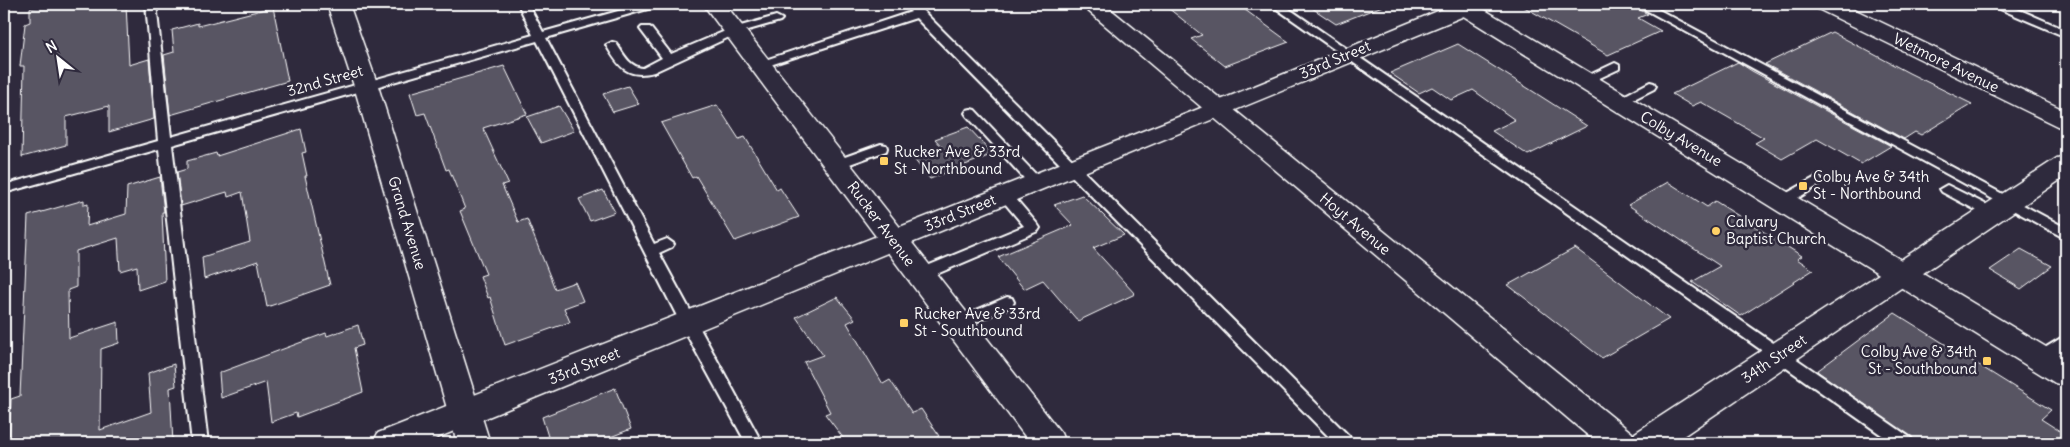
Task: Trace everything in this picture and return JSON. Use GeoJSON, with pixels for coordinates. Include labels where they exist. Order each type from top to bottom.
{"type":"FeatureCollection","features":[{"type":"Feature","properties":{"kind":"street","name":"Grand Avenue"},"geometry":{"type":"LineString","coordinates":[[338,4],[366,86],[474,443]]}},
{"type":"Feature","properties":{"kind":"street","name":"Rucker Avenue"},"geometry":{"type":"LineString","coordinates":[[714,4],[1049,443]]}},
{"type":"Feature","properties":{"kind":"street","name":"Hoyt Avenue"},"geometry":{"type":"LineString","coordinates":[[1091,4],[1620,443]]}},
{"type":"Feature","properties":{"kind":"street","name":"Wetmore Avenue"},"geometry":{"type":"LineString","coordinates":[[1826,4],[2066,121]]}},
{"type":"Feature","properties":{"kind":"street","name":"33rd Street"},"geometry":{"type":"LineString","coordinates":[[390,443],[1217,110],[1466,5]]}},
{"type":"Feature","properties":{"kind":"street","name":"Colby Avenue"},"geometry":{"type":"LineString","coordinates":[[1466,5],[1620,102],[2066,374]]}},
{"type":"Feature","properties":{"kind":"street"},"geometry":{"type":"LineString","coordinates":[[1902,274],[2066,164]]}},
{"type":"Feature","properties":{"kind":"street","name":"34th Street"},"geometry":{"type":"LineString","coordinates":[[1647,443],[1902,274]]}},
{"type":"Feature","properties":{"kind":"lane"},"geometry":{"type":"LineString","coordinates":[[151,4],[164,143],[200,443]]}},
{"type":"Feature","properties":{"kind":"lane"},"geometry":{"type":"LineString","coordinates":[[523,4],[689,324],[754,443]]}},
{"type":"Feature","properties":{"kind":"lane","name":"32nd Street"},"geometry":{"type":"LineString","coordinates":[[4,189],[654,4]]}},
{"type":"Feature","properties":{"kind":"lane"},"geometry":{"type":"LineString","coordinates":[[1275,4],[1905,443]]}},
{"type":"Feature","properties":{"kind":"lane"},"geometry":{"type":"LineString","coordinates":[[1998,4],[2066,34]]}},
{"type":"Feature","properties":{"kind":"lane"},"geometry":{"type":"LineString","coordinates":[[1650,7],[2000,208]]}},
{"type":"Feature","properties":{"kind":"lane"},"geometry":{"type":"LineString","coordinates":[[760,65],[914,9],[1344,443]]}},
{"type":"Feature","properties":{"kind":"lane"},"geometry":{"type":"LineString","coordinates":[[612,45],[623,64],[638,72],[653,70],[669,59],[734,31],[776,19]]}},
{"type":"Feature","properties":{"kind":"lane"},"geometry":{"type":"LineString","coordinates":[[646,29],[669,59]]}},
{"type":"Feature","properties":{"kind":"lane"},"geometry":{"type":"LineString","coordinates":[[1585,80],[1614,67]]}},
{"type":"Feature","properties":{"kind":"lane"},"geometry":{"type":"LineString","coordinates":[[1620,102],[1650,86]]}},
{"type":"Feature","properties":{"kind":"lane"},"geometry":{"type":"LineString","coordinates":[[971,114],[1036,183]]}},
{"type":"Feature","properties":{"kind":"lane"},"geometry":{"type":"LineString","coordinates":[[836,165],[881,148]]}},
{"type":"Feature","properties":{"kind":"lane"},"geometry":{"type":"LineString","coordinates":[[1783,201],[1816,181]]}},
{"type":"Feature","properties":{"kind":"lane"},"geometry":{"type":"LineString","coordinates":[[1947,189],[2066,234]]}},
{"type":"Feature","properties":{"kind":"lane"},"geometry":{"type":"LineString","coordinates":[[920,275],[1033,228],[1005,195]]}},
{"type":"Feature","properties":{"kind":"lane"},"geometry":{"type":"LineString","coordinates":[[651,251],[667,244]]}},
{"type":"Feature","properties":{"kind":"lane"},"geometry":{"type":"LineString","coordinates":[[958,324],[1007,302]]}},
{"type":"Feature","properties":{"kind":"lane"},"geometry":{"type":"LineString","coordinates":[[2040,358],[2066,341]]}},
{"type":"Feature","properties":{"kind":"building"},"geometry":{"type":"Polygon","coordinates":[[[49,4],[126,4],[129,65],[149,59],[154,119],[109,132],[109,106],[66,117],[66,145],[22,157],[24,66],[20,66],[25,24],[30,22],[30,8],[49,4]]]}},
{"type":"Feature","properties":{"kind":"building"},"geometry":{"type":"Polygon","coordinates":[[[1163,4],[1237,4],[1289,42],[1225,66],[1191,39],[1202,35],[1163,4]]]}},
{"type":"Feature","properties":{"kind":"building"},"geometry":{"type":"Polygon","coordinates":[[[1306,4],[1385,4],[1385,5],[1336,24],[1306,4]]]}},
{"type":"Feature","properties":{"kind":"building"},"geometry":{"type":"Polygon","coordinates":[[[1519,4],[1628,4],[1648,14],[1638,18],[1661,31],[1608,55],[1519,4]]]}},
{"type":"Feature","properties":{"kind":"building"},"geometry":{"type":"Polygon","coordinates":[[[273,7],[288,81],[170,115],[164,55],[174,52],[172,30],[198,23],[198,26],[273,7]]]}},
{"type":"Feature","properties":{"kind":"building"},"geometry":{"type":"Polygon","coordinates":[[[1832,32],[1972,104],[1921,135],[1915,132],[1904,139],[1765,64],[1832,32]]]}},
{"type":"Feature","properties":{"kind":"building"},"geometry":{"type":"Polygon","coordinates":[[[1458,44],[1587,126],[1528,155],[1492,131],[1515,120],[1473,90],[1451,100],[1432,87],[1419,93],[1390,73],[1458,44]]]}},
{"type":"Feature","properties":{"kind":"building"},"geometry":{"type":"Polygon","coordinates":[[[1738,62],[1891,146],[1861,164],[1817,139],[1782,159],[1755,143],[1764,138],[1701,102],[1692,106],[1672,94],[1738,62]]]}},
{"type":"Feature","properties":{"kind":"building"},"geometry":{"type":"Polygon","coordinates":[[[504,66],[527,114],[483,128],[508,183],[502,185],[518,222],[527,219],[555,289],[575,282],[583,301],[564,308],[570,322],[505,345],[490,297],[488,298],[480,276],[486,274],[460,211],[465,209],[449,169],[446,170],[425,113],[417,115],[410,93],[504,66]]]}},
{"type":"Feature","properties":{"kind":"building"},"geometry":{"type":"Polygon","coordinates":[[[628,86],[639,104],[613,112],[603,94],[628,86]]]}},
{"type":"Feature","properties":{"kind":"building"},"geometry":{"type":"Polygon","coordinates":[[[717,105],[739,139],[745,137],[777,190],[780,188],[799,217],[735,241],[696,176],[692,178],[661,123],[717,105]]]}},
{"type":"Feature","properties":{"kind":"building"},"geometry":{"type":"Polygon","coordinates":[[[559,106],[574,131],[541,143],[527,117],[559,106]]]}},
{"type":"Feature","properties":{"kind":"building"},"geometry":{"type":"Polygon","coordinates":[[[968,127],[993,154],[930,179],[913,158],[942,147],[935,139],[968,127]]]}},
{"type":"Feature","properties":{"kind":"building"},"geometry":{"type":"Polygon","coordinates":[[[301,129],[306,152],[302,153],[307,176],[305,176],[330,285],[267,307],[258,261],[204,279],[202,257],[250,242],[242,192],[228,197],[227,192],[181,206],[177,172],[187,169],[187,161],[216,153],[217,156],[301,129]]]}},
{"type":"Feature","properties":{"kind":"building"},"geometry":{"type":"Polygon","coordinates":[[[160,177],[164,212],[162,212],[165,281],[138,290],[137,266],[120,271],[118,238],[76,251],[76,287],[68,290],[69,338],[118,322],[119,343],[101,349],[100,430],[151,412],[148,373],[174,364],[176,386],[170,388],[173,443],[9,443],[11,399],[20,396],[28,216],[84,200],[84,205],[88,204],[87,226],[126,214],[127,187],[160,177]]]}},
{"type":"Feature","properties":{"kind":"building","name":"Calvary Baptist Church"},"geometry":{"type":"Polygon","coordinates":[[[1668,182],[1707,207],[1715,201],[1802,256],[1797,259],[1813,270],[1741,316],[1692,282],[1720,266],[1628,205],[1668,182]]]}},
{"type":"Feature","properties":{"kind":"building"},"geometry":{"type":"Polygon","coordinates":[[[603,190],[615,212],[590,221],[579,199],[603,190]]]}},
{"type":"Feature","properties":{"kind":"building"},"geometry":{"type":"Polygon","coordinates":[[[1082,195],[1124,235],[1093,248],[1135,294],[1078,321],[1043,280],[1024,289],[998,257],[1073,225],[1054,205],[1082,195]]]}},
{"type":"Feature","properties":{"kind":"building"},"geometry":{"type":"Polygon","coordinates":[[[1575,248],[1669,319],[1602,358],[1508,285],[1575,248]]]}},
{"type":"Feature","properties":{"kind":"building"},"geometry":{"type":"Polygon","coordinates":[[[2021,249],[2052,266],[2021,289],[1990,270],[2021,249]]]}},
{"type":"Feature","properties":{"kind":"building"},"geometry":{"type":"Polygon","coordinates":[[[837,297],[855,319],[847,323],[883,384],[890,380],[912,413],[921,409],[939,436],[927,443],[847,443],[825,414],[830,412],[804,362],[823,355],[796,317],[837,297]]]}},
{"type":"Feature","properties":{"kind":"building"},"geometry":{"type":"Polygon","coordinates":[[[1895,313],[2051,410],[2041,419],[2066,435],[2066,443],[1920,443],[1817,371],[1895,313]]]}},
{"type":"Feature","properties":{"kind":"building"},"geometry":{"type":"Polygon","coordinates":[[[358,325],[363,345],[354,348],[363,392],[297,417],[296,413],[271,422],[266,382],[221,398],[219,373],[326,333],[327,336],[358,325]]]}},
{"type":"Feature","properties":{"kind":"building"},"geometry":{"type":"Polygon","coordinates":[[[615,388],[631,429],[595,443],[550,443],[542,417],[615,388]]]}},
{"type":"Feature","properties":{"kind":"place","name":"Rucker Ave & 33rd St - Northbound"},"geometry":{"type":"Point","coordinates":[884,161]}},
{"type":"Feature","properties":{"kind":"place","name":"Colby Ave & 34th St - Northbound"},"geometry":{"type":"Point","coordinates":[1803,186]}},
{"type":"Feature","properties":{"kind":"place","name":"Calvary Baptist Church"},"geometry":{"type":"Point","coordinates":[1716,231]}},
{"type":"Feature","properties":{"kind":"place","name":"Rucker Ave & 33rd St - Southbound"},"geometry":{"type":"Point","coordinates":[904,323]}},
{"type":"Feature","properties":{"kind":"place","name":"Colby Ave & 34th St - Southbound"},"geometry":{"type":"Point","coordinates":[1987,361]}}]}
